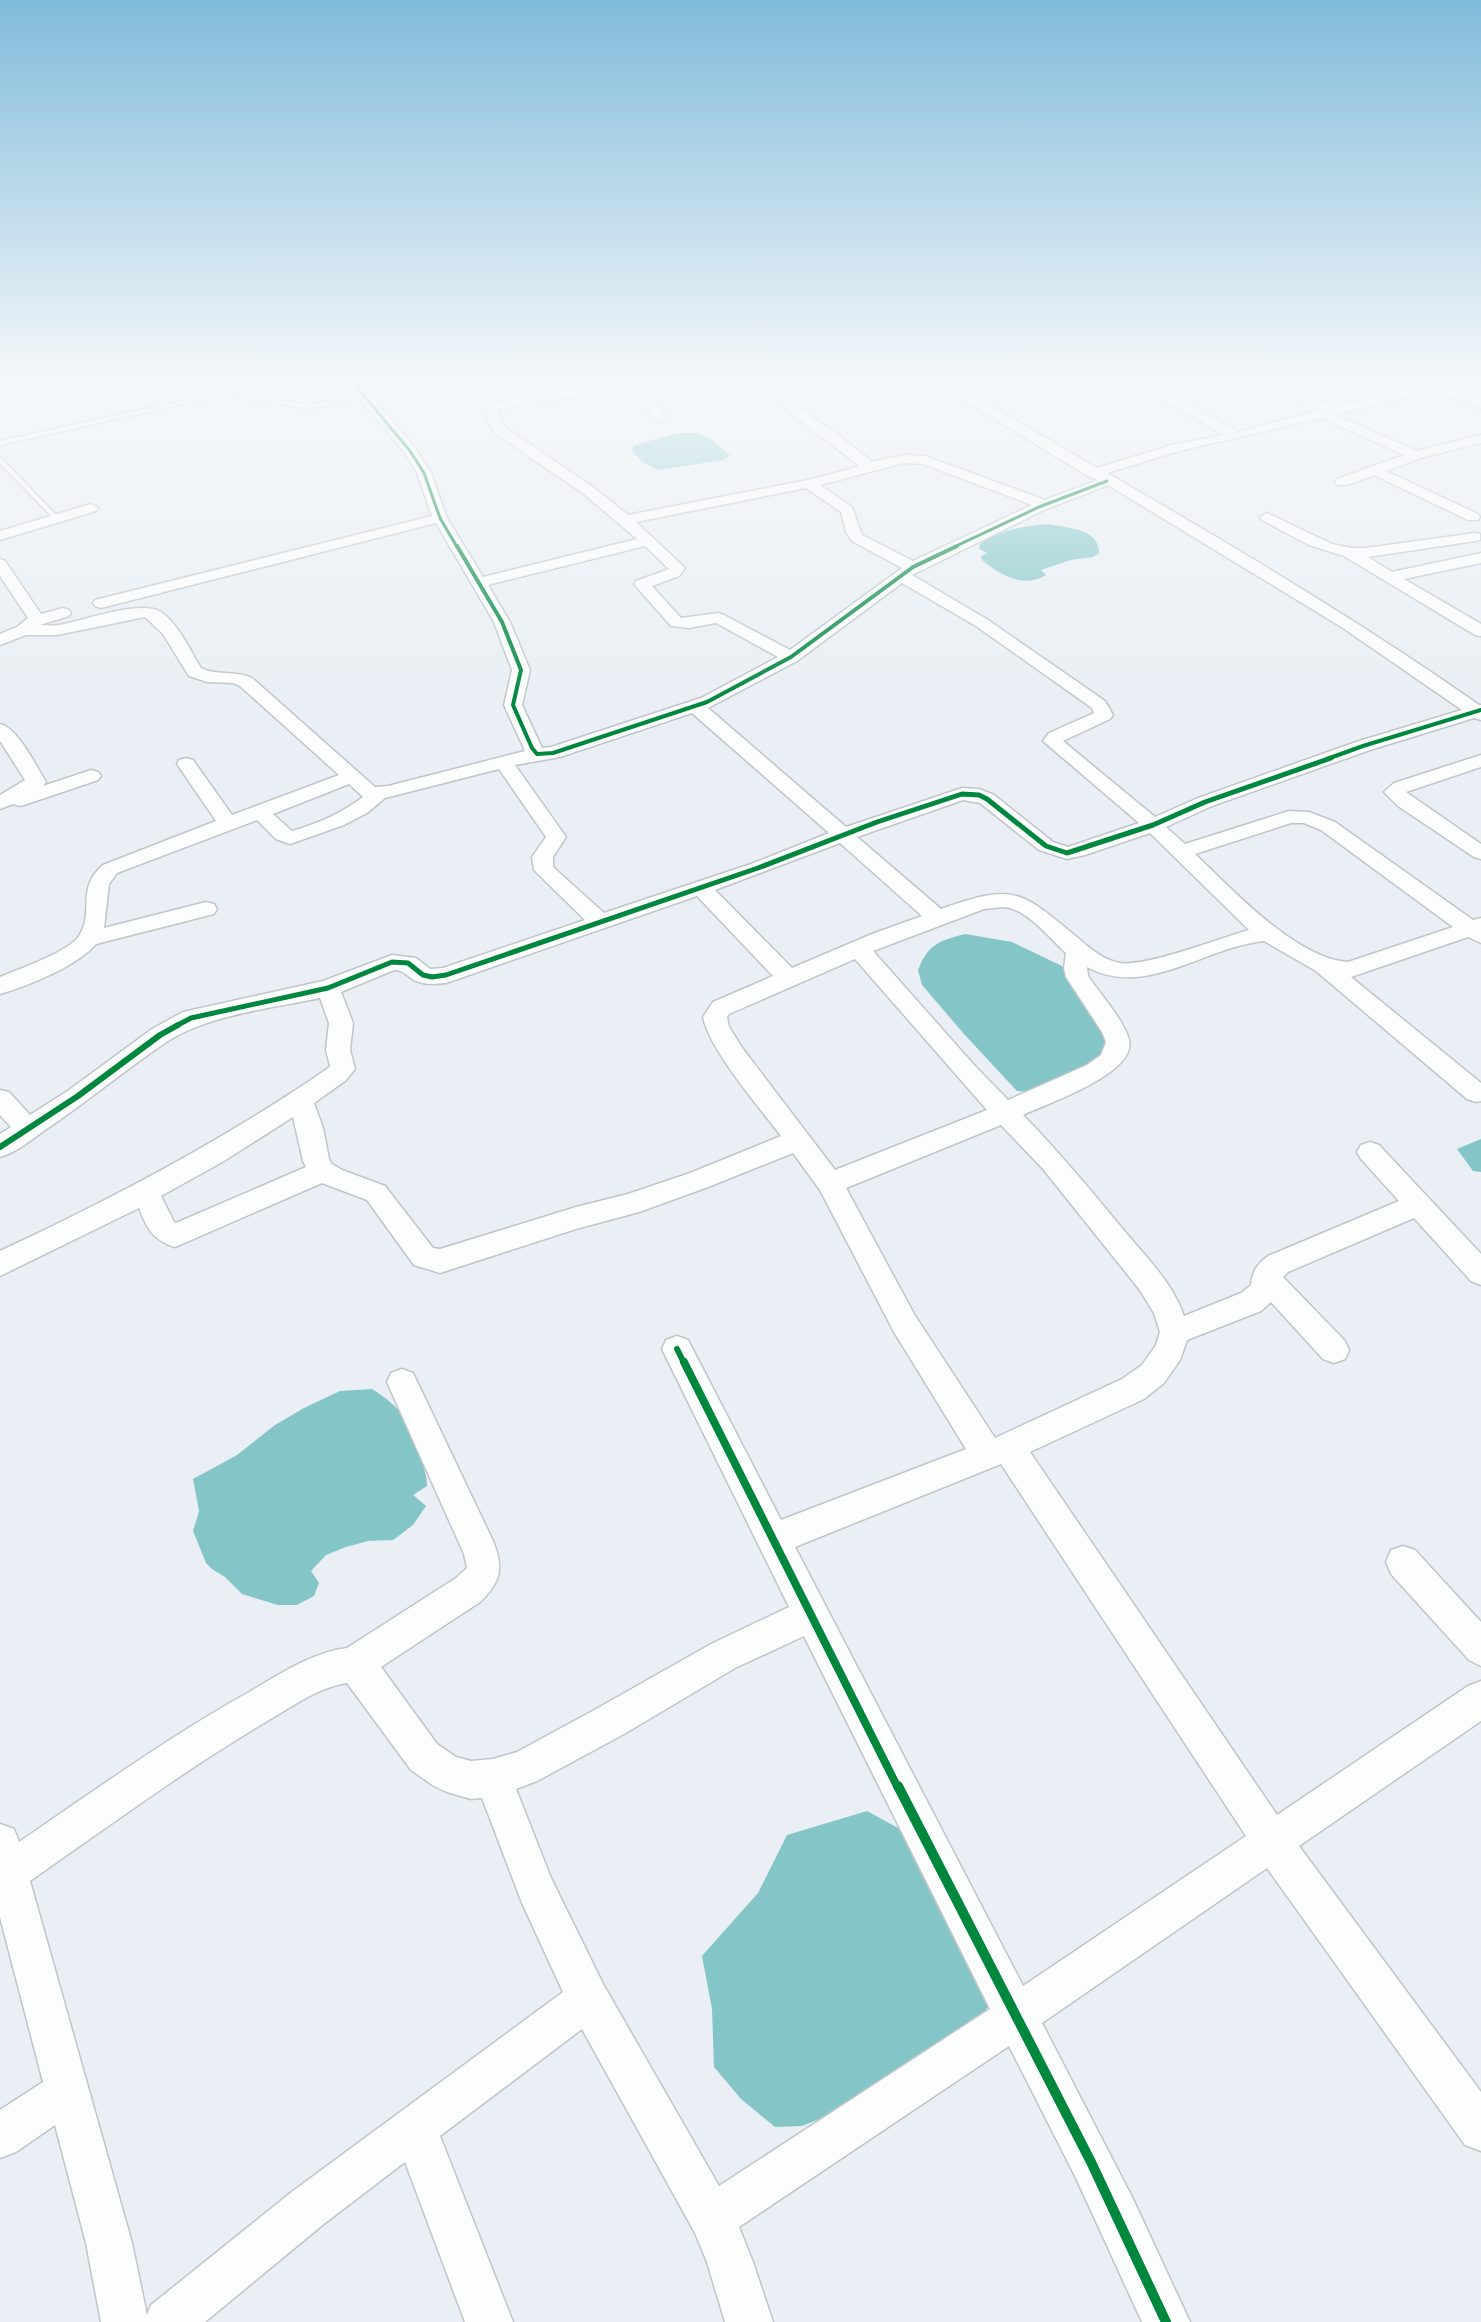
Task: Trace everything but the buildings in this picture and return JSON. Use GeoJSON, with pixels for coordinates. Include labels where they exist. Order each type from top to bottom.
{"type":"FeatureCollection","features":[{"type":"Feature","properties":{"kind":"street"},"geometry":{"type":"LineString","coordinates":[[429,486],[440,518],[502,622],[518,660],[521,670],[514,706],[532,748],[537,754]]}},
{"type":"Feature","properties":{"kind":"street"},"geometry":{"type":"LineString","coordinates":[[582,486],[649,541],[677,570],[642,584],[674,620],[682,624],[718,618],[791,657]]}},
{"type":"Feature","properties":{"kind":"street"},"geometry":{"type":"LineString","coordinates":[[625,520],[791,486]]}},
{"type":"Feature","properties":{"kind":"street"},"geometry":{"type":"LineString","coordinates":[[813,486],[847,510],[852,532],[857,538],[982,622],[1099,705],[1104,715],[1056,737],[1052,741],[1153,825],[1267,934],[1325,967],[1476,1093]]}},
{"type":"Feature","properties":{"kind":"street"},"geometry":{"type":"LineString","coordinates":[[995,486],[1045,505]]}},
{"type":"Feature","properties":{"kind":"street"},"geometry":{"type":"LineString","coordinates":[[30,625],[57,630],[142,612],[153,614],[166,628],[194,672],[208,678],[241,678],[351,777],[370,793],[378,794],[537,754],[553,754],[707,702],[791,657],[908,572],[1082,486]]}},
{"type":"Feature","properties":{"kind":"street"},"geometry":{"type":"LineString","coordinates":[[1116,486],[1244,559],[1479,712]]}},
{"type":"Feature","properties":{"kind":"street"},"geometry":{"type":"LineString","coordinates":[[1411,486],[1477,516]]}},
{"type":"Feature","properties":{"kind":"street"},"geometry":{"type":"LineString","coordinates":[[0,536],[91,508]]}},
{"type":"Feature","properties":{"kind":"street"},"geometry":{"type":"LineString","coordinates":[[1477,516],[1454,522],[1461,530],[1478,538]]}},
{"type":"Feature","properties":{"kind":"street"},"geometry":{"type":"LineString","coordinates":[[1268,517],[1319,544],[1350,553],[1481,631]]}},
{"type":"Feature","properties":{"kind":"street"},"geometry":{"type":"LineString","coordinates":[[0,640],[30,625],[80,609],[440,518]]}},
{"type":"Feature","properties":{"kind":"street"},"geometry":{"type":"LineString","coordinates":[[1350,553],[1366,553],[1478,538]]}},
{"type":"Feature","properties":{"kind":"street"},"geometry":{"type":"LineString","coordinates":[[477,582],[539,570],[572,559],[649,541]]}},
{"type":"Feature","properties":{"kind":"street"},"geometry":{"type":"LineString","coordinates":[[1389,577],[1481,558]]}},
{"type":"Feature","properties":{"kind":"street"},"geometry":{"type":"LineString","coordinates":[[0,564],[30,625]]}},
{"type":"Feature","properties":{"kind":"street"},"geometry":{"type":"LineString","coordinates":[[695,706],[938,918]]}},
{"type":"Feature","properties":{"kind":"street"},"geometry":{"type":"LineString","coordinates":[[0,1147],[85,1091],[160,1035],[191,1018],[328,988],[392,962],[408,963],[423,975],[432,977],[446,975],[602,923],[844,835],[970,793],[986,799],[1055,851],[1067,853],[1078,851],[1153,825],[1205,802],[1363,746],[1479,712]]}},
{"type":"Feature","properties":{"kind":"street"},"geometry":{"type":"LineString","coordinates":[[0,729],[12,743],[36,782],[0,805]]}},
{"type":"Feature","properties":{"kind":"street"},"geometry":{"type":"LineString","coordinates":[[1481,761],[1401,787],[1394,792],[1405,802],[1481,853]]}},
{"type":"Feature","properties":{"kind":"street"},"geometry":{"type":"LineString","coordinates":[[504,763],[556,837],[541,857],[540,863],[544,870],[602,923]]}},
{"type":"Feature","properties":{"kind":"street"},"geometry":{"type":"LineString","coordinates":[[186,764],[228,824]]}},
{"type":"Feature","properties":{"kind":"street"},"geometry":{"type":"LineString","coordinates":[[0,805],[91,776]]}},
{"type":"Feature","properties":{"kind":"street"},"geometry":{"type":"LineString","coordinates":[[89,939],[101,877],[110,869],[351,777]]}},
{"type":"Feature","properties":{"kind":"street"},"geometry":{"type":"LineString","coordinates":[[260,812],[282,835],[290,838],[353,814],[369,804],[378,794]]}},
{"type":"Feature","properties":{"kind":"street"},"geometry":{"type":"LineString","coordinates":[[1181,852],[1289,817],[1300,815],[1312,818],[1328,826],[1477,930]]}},
{"type":"Feature","properties":{"kind":"street"},"geometry":{"type":"LineString","coordinates":[[701,888],[788,978]]}},
{"type":"Feature","properties":{"kind":"street"},"geometry":{"type":"LineString","coordinates":[[1267,934],[1256,935],[1137,971],[1120,972],[1106,968],[1078,950],[1033,911],[1007,900],[980,904],[858,948],[735,1001],[721,1008],[715,1017],[717,1027],[734,1055],[830,1182],[904,1322],[998,1451],[1271,1840],[1481,2129]]}},
{"type":"Feature","properties":{"kind":"street"},"geometry":{"type":"LineString","coordinates":[[0,986],[62,959],[89,939],[206,909]]}},
{"type":"Feature","properties":{"kind":"street"},"geometry":{"type":"LineString","coordinates":[[1325,967],[1337,970],[1363,966],[1477,930]]}},
{"type":"Feature","properties":{"kind":"street"},"geometry":{"type":"LineString","coordinates":[[774,1539],[998,1451],[1133,1389],[1154,1374],[1170,1352],[1174,1332],[1167,1309],[1149,1281],[1052,1162],[1004,1113],[858,948]]}},
{"type":"Feature","properties":{"kind":"street"},"geometry":{"type":"LineString","coordinates":[[830,1182],[1004,1113],[1096,1071],[1110,1061],[1116,1052],[1118,1042],[1077,977],[1075,968],[1078,950]]}},
{"type":"Feature","properties":{"kind":"street"},"geometry":{"type":"LineString","coordinates":[[0,1264],[146,1192],[217,1153],[343,1069],[338,1050],[342,1032],[341,1023],[328,988]]}},
{"type":"Feature","properties":{"kind":"street"},"geometry":{"type":"LineString","coordinates":[[0,1099],[28,1129]]}},
{"type":"Feature","properties":{"kind":"street"},"geometry":{"type":"LineString","coordinates":[[300,1099],[310,1128],[316,1161],[323,1171],[333,1177],[376,1193],[424,1257],[440,1261],[576,1218],[629,1204],[699,1180],[798,1140]]}},
{"type":"Feature","properties":{"kind":"street"},"geometry":{"type":"LineString","coordinates":[[1370,1152],[1481,1273]]}},
{"type":"Feature","properties":{"kind":"street"},"geometry":{"type":"LineString","coordinates":[[146,1192],[162,1228],[167,1234],[175,1236],[323,1171]]}},
{"type":"Feature","properties":{"kind":"street"},"geometry":{"type":"LineString","coordinates":[[1174,1332],[1251,1302],[1265,1290],[1265,1277],[1269,1270],[1278,1264],[1418,1205]]}},
{"type":"Feature","properties":{"kind":"street"},"geometry":{"type":"LineString","coordinates":[[1265,1277],[1334,1350]]}},
{"type":"Feature","properties":{"kind":"street"},"geometry":{"type":"LineString","coordinates":[[677,1349],[1138,2257],[1166,2322]]}},
{"type":"Feature","properties":{"kind":"street"},"geometry":{"type":"LineString","coordinates":[[125,2322],[109,2243],[5,1858],[229,1723],[317,1674],[338,1666],[353,1665],[468,1590],[480,1579],[484,1569],[475,1537],[402,1382]]}},
{"type":"Feature","properties":{"kind":"street"},"geometry":{"type":"LineString","coordinates":[[1403,1562],[1481,1648]]}},
{"type":"Feature","properties":{"kind":"street"},"geometry":{"type":"LineString","coordinates":[[353,1665],[365,1675],[424,1757],[447,1774],[471,1780],[493,1778],[524,1768],[611,1722],[723,1656],[812,1614]]}},
{"type":"Feature","properties":{"kind":"street"},"geometry":{"type":"LineString","coordinates":[[712,2218],[1016,2016],[1271,1840],[1481,1699]]}},
{"type":"Feature","properties":{"kind":"street"},"geometry":{"type":"LineString","coordinates":[[493,1778],[536,1888],[588,1999],[712,2218],[730,2262],[749,2322]]}},
{"type":"Feature","properties":{"kind":"street"},"geometry":{"type":"LineString","coordinates":[[168,2322],[309,2207],[588,1999]]}},
{"type":"Feature","properties":{"kind":"street"},"geometry":{"type":"LineString","coordinates":[[0,2136],[68,2091]]}},
{"type":"Feature","properties":{"kind":"street"},"geometry":{"type":"LineString","coordinates":[[415,2129],[489,2322]]}},
{"type":"Feature","properties":{"kind":"lane"},"geometry":{"type":"LineString","coordinates":[[26,486],[57,520]]}},
{"type":"Feature","properties":{"kind":"water"},"geometry":{"type":"Polygon","coordinates":[[[1048,524],[1072,528],[1088,534],[1094,538],[1098,545],[1099,553],[1093,557],[1071,560],[1041,570],[1046,575],[1029,581],[1004,575],[982,560],[981,556],[987,553],[979,549],[980,544],[988,539],[1012,530],[1048,524]]]}},
{"type":"Feature","properties":{"kind":"water"},"geometry":{"type":"Polygon","coordinates":[[[965,934],[1012,942],[1062,966],[1105,1028],[1106,1044],[1098,1061],[1031,1092],[1017,1091],[922,985],[918,970],[930,949],[948,939],[965,934]]]}},
{"type":"Feature","properties":{"kind":"water"},"geometry":{"type":"Polygon","coordinates":[[[1481,1139],[1481,1172],[1473,1171],[1457,1149],[1481,1139]]]}},
{"type":"Feature","properties":{"kind":"water"},"geometry":{"type":"Polygon","coordinates":[[[372,1389],[391,1403],[411,1427],[427,1479],[427,1486],[413,1495],[426,1506],[413,1525],[393,1540],[368,1541],[326,1555],[311,1571],[319,1583],[314,1596],[297,1605],[278,1605],[242,1594],[225,1577],[206,1563],[193,1531],[199,1511],[193,1479],[237,1455],[275,1425],[304,1408],[340,1391],[372,1389]]]}},
{"type":"Feature","properties":{"kind":"water"},"geometry":{"type":"Polygon","coordinates":[[[867,1811],[909,1834],[989,2005],[980,2019],[846,2108],[802,2126],[775,2127],[741,2099],[714,2067],[712,2009],[702,1956],[758,1893],[787,1835],[867,1811]]]}},
{"type":"Feature","properties":{"kind":"cycle path"},"geometry":{"type":"LineString","coordinates":[[429,486],[440,518],[502,622],[521,670],[513,705],[532,748],[537,754],[553,753],[707,702],[791,657],[913,567],[1039,507],[1093,486]]}},
{"type":"Feature","properties":{"kind":"cycle path"},"geometry":{"type":"LineString","coordinates":[[0,1147],[78,1096],[160,1035],[191,1018],[328,988],[392,962],[408,963],[423,975],[432,977],[446,975],[758,868],[877,822],[962,794],[979,795],[987,799],[1046,846],[1067,853],[1078,851],[1153,825],[1205,802],[1363,746],[1481,710]]}},
{"type":"Feature","properties":{"kind":"cycle path"},"geometry":{"type":"LineString","coordinates":[[677,1349],[956,1901],[1091,2162],[1166,2322]]}}]}
